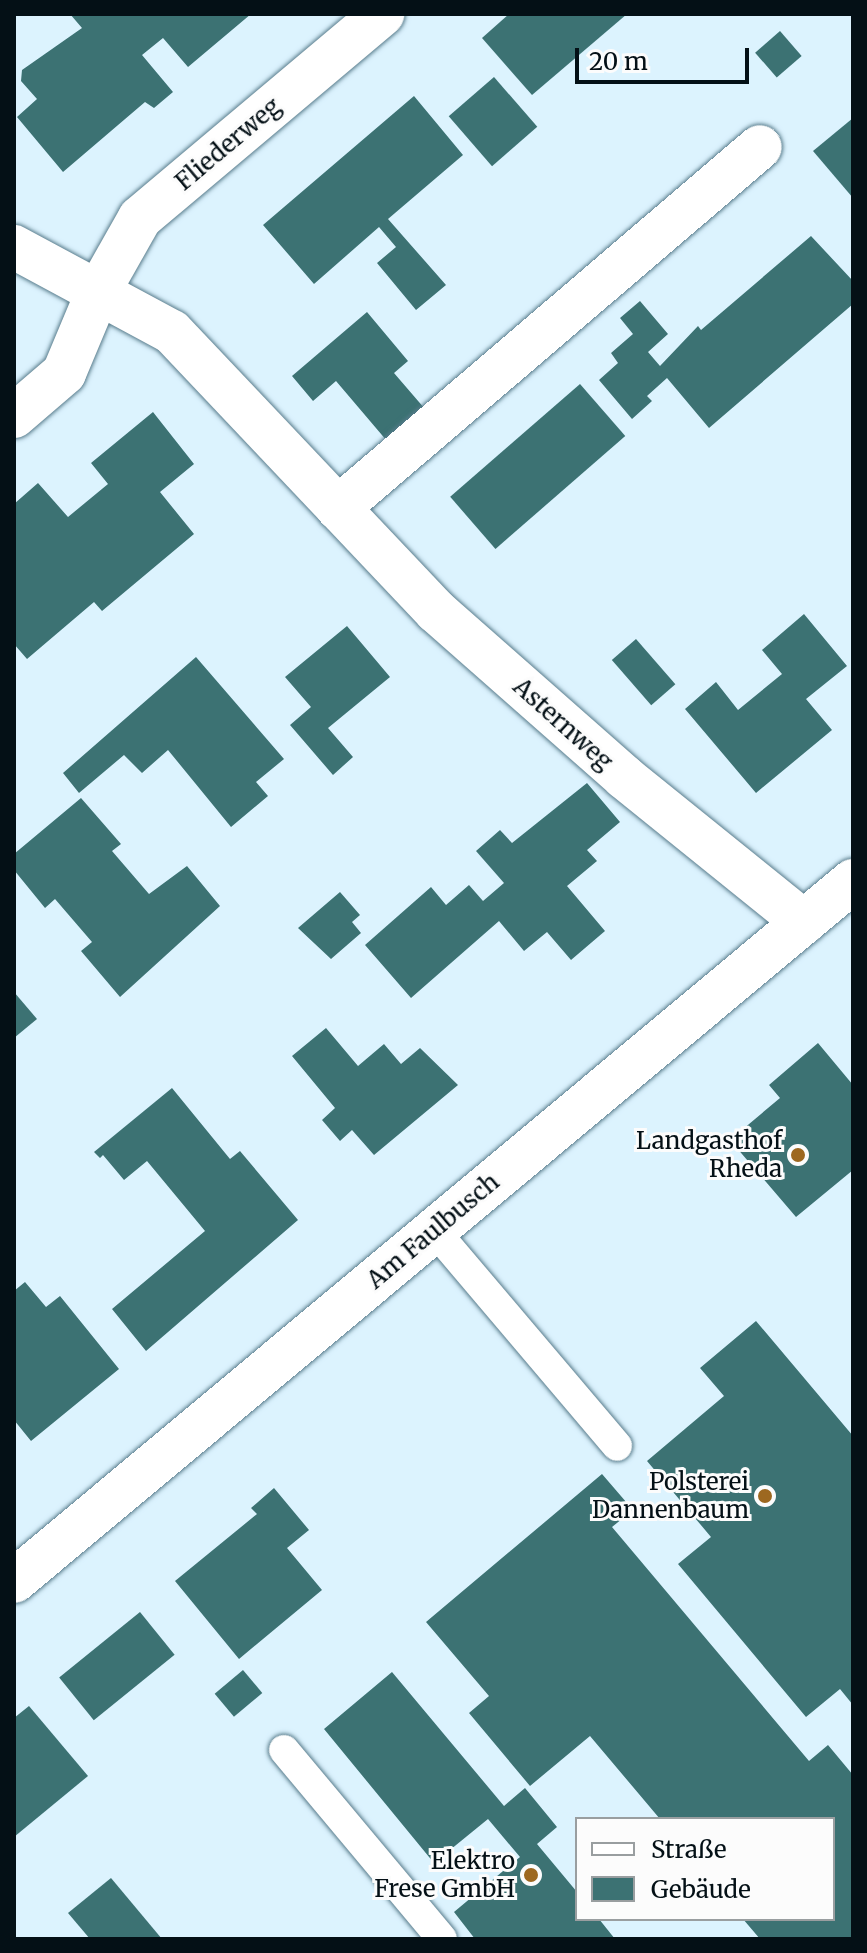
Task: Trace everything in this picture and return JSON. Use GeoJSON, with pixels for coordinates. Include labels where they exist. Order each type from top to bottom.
{"type":"FeatureCollection","features":[{"type":"Feature","properties":{"kind":"street","name":"Fliederweg"},"geometry":{"type":"LineString","coordinates":[[14,416],[64,373],[97,294],[140,218],[382,14]]}},
{"type":"Feature","properties":{"kind":"street"},"geometry":{"type":"LineString","coordinates":[[338,508],[760,147]]}},
{"type":"Feature","properties":{"kind":"street","name":"Asternweg"},"geometry":{"type":"LineString","coordinates":[[14,247],[172,332],[436,611],[624,777],[804,922]]}},
{"type":"Feature","properties":{"kind":"street","name":"Am Faulbusch"},"geometry":{"type":"LineString","coordinates":[[14,1581],[853,881]]}},
{"type":"Feature","properties":{"kind":"lane"},"geometry":{"type":"LineString","coordinates":[[434,1230],[617,1446]]}},
{"type":"Feature","properties":{"kind":"lane"},"geometry":{"type":"LineString","coordinates":[[284,1750],[442,1939]]}},
{"type":"Feature","properties":{"kind":"building"},"geometry":{"type":"Polygon","coordinates":[[[70,14],[251,14],[188,67],[163,38],[142,55],[173,92],[154,108],[145,102],[63,172],[17,117],[37,99],[21,81],[22,70],[82,28],[70,14]]]}},
{"type":"Feature","properties":{"kind":"building"},"geometry":{"type":"Polygon","coordinates":[[[509,14],[627,14],[532,95],[482,38],[509,14]]]}},
{"type":"Feature","properties":{"kind":"building"},"geometry":{"type":"Polygon","coordinates":[[[780,31],[802,56],[777,78],[755,53],[780,31]]]}},
{"type":"Feature","properties":{"kind":"building"},"geometry":{"type":"Polygon","coordinates":[[[494,77],[537,127],[492,166],[449,116],[494,77]]]}},
{"type":"Feature","properties":{"kind":"building"},"geometry":{"type":"Polygon","coordinates":[[[414,96],[463,155],[388,219],[446,285],[416,310],[377,263],[396,247],[379,227],[314,284],[263,225],[414,96]]]}},
{"type":"Feature","properties":{"kind":"building"},"geometry":{"type":"Polygon","coordinates":[[[853,118],[853,198],[813,151],[853,118]]]}},
{"type":"Feature","properties":{"kind":"building"},"geometry":{"type":"Polygon","coordinates":[[[811,236],[853,281],[853,304],[709,428],[667,378],[647,396],[652,401],[632,419],[599,380],[618,363],[611,353],[633,334],[620,318],[640,301],[668,334],[648,352],[660,366],[698,326],[701,330],[811,236]]]}},
{"type":"Feature","properties":{"kind":"building"},"geometry":{"type":"Polygon","coordinates":[[[367,312],[408,361],[394,373],[425,409],[387,441],[336,381],[313,401],[292,376],[367,312]]]}},
{"type":"Feature","properties":{"kind":"building"},"geometry":{"type":"Polygon","coordinates":[[[580,384],[625,436],[495,549],[450,497],[580,384]]]}},
{"type":"Feature","properties":{"kind":"building"},"geometry":{"type":"Polygon","coordinates":[[[153,412],[194,464],[160,492],[194,534],[102,611],[94,602],[27,659],[14,644],[14,504],[38,483],[68,517],[108,484],[91,463],[153,412]]]}},
{"type":"Feature","properties":{"kind":"building"},"geometry":{"type":"Polygon","coordinates":[[[804,614],[847,666],[806,699],[832,730],[756,793],[685,709],[716,682],[738,710],[782,674],[762,650],[804,614]]]}},
{"type":"Feature","properties":{"kind":"building"},"geometry":{"type":"Polygon","coordinates":[[[347,626],[390,677],[328,728],[353,757],[333,775],[290,725],[311,707],[285,677],[347,626]]]}},
{"type":"Feature","properties":{"kind":"building"},"geometry":{"type":"Polygon","coordinates":[[[636,639],[675,684],[651,705],[612,660],[636,639]]]}},
{"type":"Feature","properties":{"kind":"building"},"geometry":{"type":"Polygon","coordinates":[[[196,657],[284,759],[256,782],[268,796],[231,827],[168,750],[142,773],[124,755],[79,793],[63,773],[196,657]]]}},
{"type":"Feature","properties":{"kind":"building"},"geometry":{"type":"Polygon","coordinates":[[[587,783],[620,822],[587,850],[597,861],[567,886],[605,931],[571,960],[547,932],[524,951],[499,921],[411,998],[365,945],[431,887],[446,905],[469,885],[483,901],[504,883],[476,851],[500,830],[512,843],[587,783]]]}},
{"type":"Feature","properties":{"kind":"building"},"geometry":{"type":"Polygon","coordinates":[[[81,798],[121,844],[112,851],[149,894],[187,866],[220,906],[120,997],[81,951],[92,942],[55,899],[45,908],[14,870],[14,854],[81,798]]]}},
{"type":"Feature","properties":{"kind":"building"},"geometry":{"type":"Polygon","coordinates":[[[340,892],[360,915],[352,922],[361,933],[331,959],[298,928],[340,892]]]}},
{"type":"Feature","properties":{"kind":"building"},"geometry":{"type":"Polygon","coordinates":[[[14,992],[37,1019],[14,1038],[14,992]]]}},
{"type":"Feature","properties":{"kind":"building"},"geometry":{"type":"Polygon","coordinates":[[[326,1028],[358,1066],[384,1044],[401,1064],[420,1048],[458,1085],[374,1155],[352,1130],[340,1141],[322,1120],[335,1108],[292,1056],[326,1028]]]}},
{"type":"Feature","properties":{"kind":"building","name":"Landgasthof Rheda"},"geometry":{"type":"Polygon","coordinates":[[[818,1043],[853,1085],[853,1170],[796,1217],[730,1140],[780,1098],[769,1085],[818,1043]]]}},
{"type":"Feature","properties":{"kind":"building"},"geometry":{"type":"Polygon","coordinates":[[[172,1088],[230,1159],[240,1151],[298,1220],[146,1351],[112,1309],[205,1231],[147,1161],[124,1180],[103,1155],[100,1158],[94,1152],[172,1088]]]}},
{"type":"Feature","properties":{"kind":"building"},"geometry":{"type":"Polygon","coordinates":[[[25,1282],[46,1307],[60,1296],[119,1369],[31,1441],[14,1420],[14,1291],[25,1282]]]}},
{"type":"Feature","properties":{"kind":"building","name":"Polsterei Dannenbaum"},"geometry":{"type":"Polygon","coordinates":[[[756,1321],[853,1436],[853,1705],[840,1689],[806,1717],[678,1564],[711,1537],[647,1461],[724,1396],[700,1368],[756,1321]]]}},
{"type":"Feature","properties":{"kind":"building"},"geometry":{"type":"Polygon","coordinates":[[[602,1474],[633,1510],[612,1527],[809,1761],[828,1745],[853,1775],[853,1939],[760,1939],[745,1921],[835,1921],[835,1817],[658,1817],[590,1736],[530,1786],[469,1713],[489,1696],[426,1622],[602,1474]]]}},
{"type":"Feature","properties":{"kind":"building"},"geometry":{"type":"Polygon","coordinates":[[[274,1488],[309,1530],[287,1548],[322,1590],[239,1659],[175,1581],[257,1514],[251,1508],[274,1488]]]}},
{"type":"Feature","properties":{"kind":"building"},"geometry":{"type":"Polygon","coordinates":[[[140,1612],[175,1655],[94,1720],[59,1677],[140,1612]]]}},
{"type":"Feature","properties":{"kind":"building"},"geometry":{"type":"Polygon","coordinates":[[[243,1670],[262,1693],[234,1717],[215,1694],[243,1670]]]}},
{"type":"Feature","properties":{"kind":"building"},"geometry":{"type":"Polygon","coordinates":[[[392,1672],[504,1806],[525,1788],[557,1827],[537,1844],[575,1890],[575,1921],[601,1921],[615,1939],[475,1939],[454,1912],[520,1857],[488,1819],[434,1863],[324,1729],[392,1672]]]}},
{"type":"Feature","properties":{"kind":"building"},"geometry":{"type":"Polygon","coordinates":[[[29,1706],[88,1776],[14,1837],[14,1718],[29,1706]]]}},
{"type":"Feature","properties":{"kind":"building"},"geometry":{"type":"Polygon","coordinates":[[[111,1878],[162,1939],[90,1939],[68,1913],[111,1878]]]}},
{"type":"Feature","properties":{"kind":"place","name":"Landgasthof Rheda"},"geometry":{"type":"Point","coordinates":[798,1155]}},
{"type":"Feature","properties":{"kind":"place","name":"Polsterei Dannenbaum"},"geometry":{"type":"Point","coordinates":[765,1496]}},
{"type":"Feature","properties":{"kind":"place","name":"Elektro Frese GmbH"},"geometry":{"type":"Point","coordinates":[531,1875]}}]}
